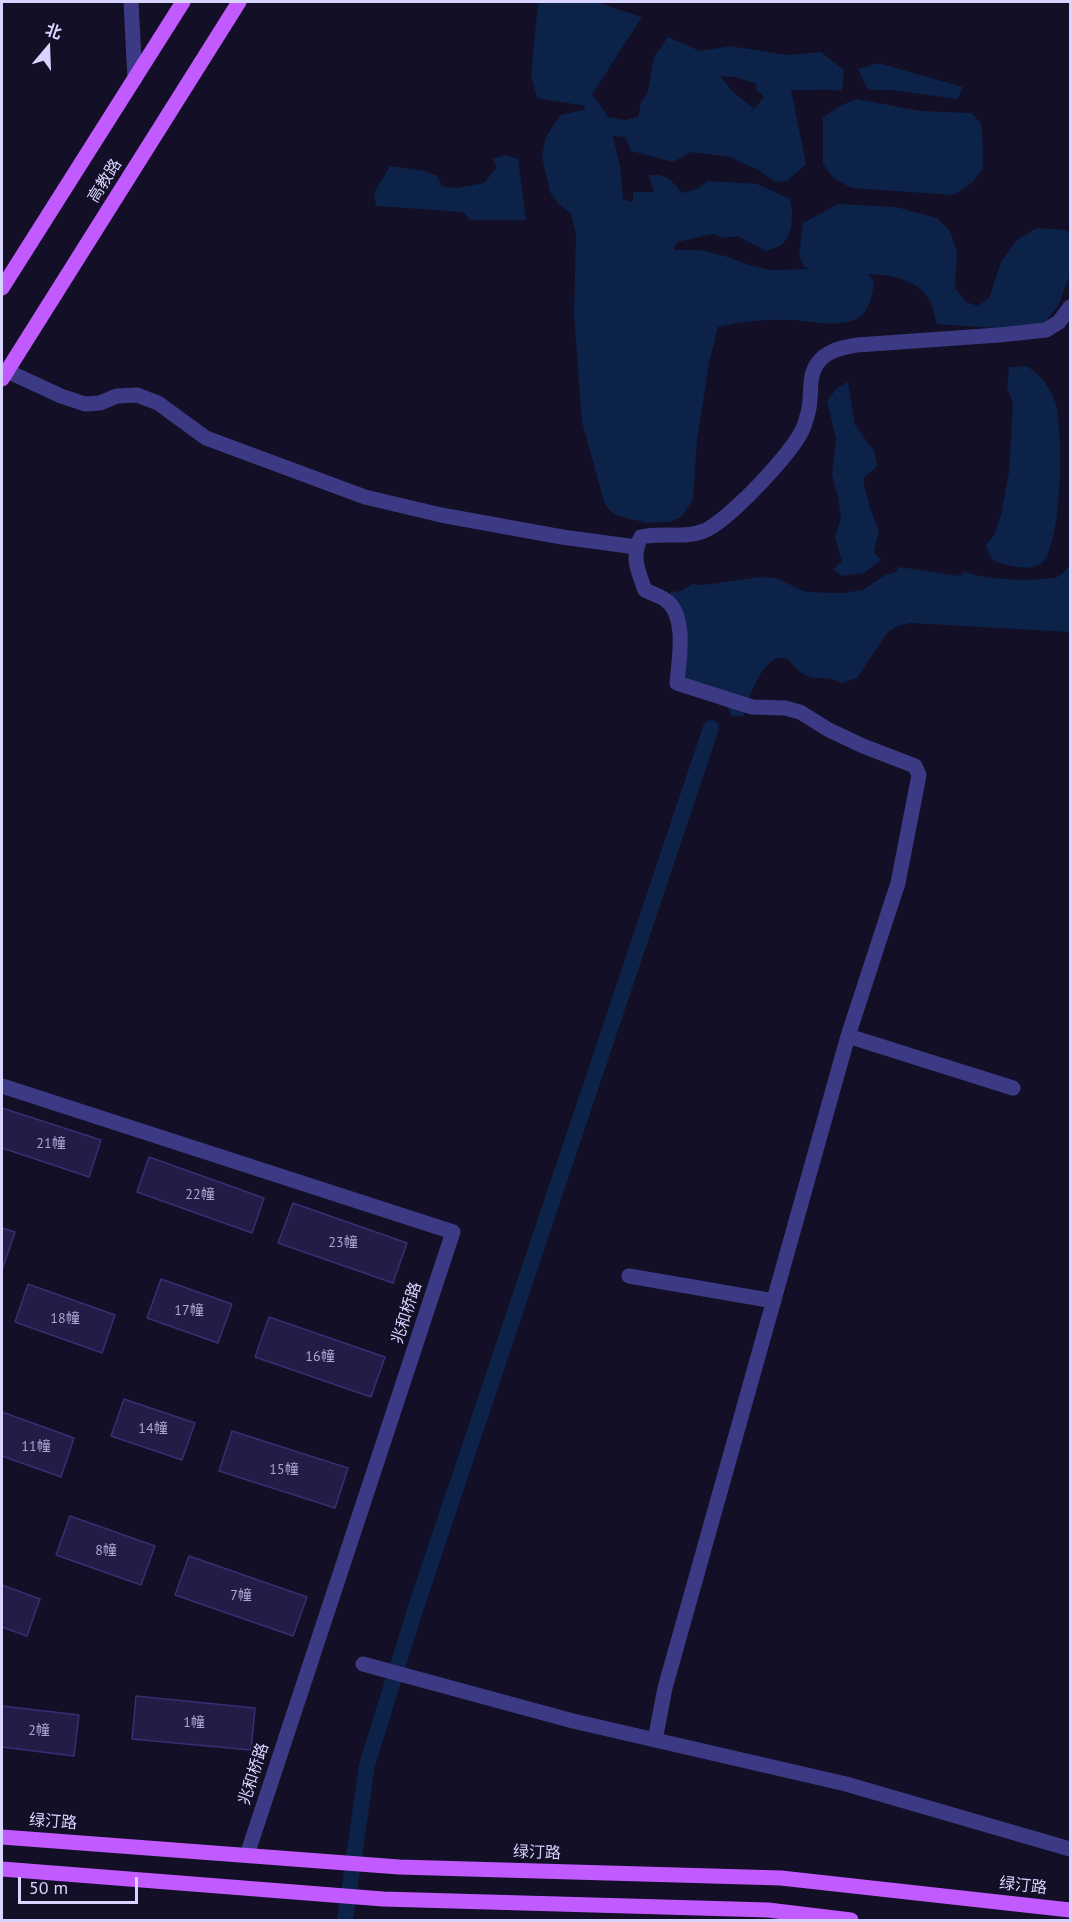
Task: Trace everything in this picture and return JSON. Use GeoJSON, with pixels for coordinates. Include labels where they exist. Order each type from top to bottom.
{"type":"FeatureCollection","features":[{"type":"Feature","properties":{"kind":"main road","name":"高教路"},"geometry":{"type":"LineString","coordinates":[[2,288],[183,2]]}},
{"type":"Feature","properties":{"kind":"main road","name":"高教路"},"geometry":{"type":"LineString","coordinates":[[4,375],[239,2]]}},
{"type":"Feature","properties":{"kind":"main road","name":"绿汀路"},"geometry":{"type":"LineString","coordinates":[[2,1837],[399,1867],[781,1878],[1071,1910]]}},
{"type":"Feature","properties":{"kind":"main road"},"geometry":{"type":"LineString","coordinates":[[2,1869],[382,1899],[768,1910],[851,1920]]}},
{"type":"Feature","properties":{"kind":"street"},"geometry":{"type":"LineString","coordinates":[[131,2],[135,79]]}},
{"type":"Feature","properties":{"kind":"street"},"geometry":{"type":"LineString","coordinates":[[655,1740],[668,1677],[848,1036],[898,883],[919,775],[915,766],[863,746],[829,730],[800,712],[785,708],[752,707],[677,683],[681,649],[678,621],[674,610],[666,600],[645,590],[638,573],[636,547],[641,537],[687,535],[704,531],[721,520],[748,496],[779,462],[803,429],[810,407],[811,380],[816,365],[830,352],[857,345],[1046,330],[1059,322],[1071,307]]}},
{"type":"Feature","properties":{"kind":"street"},"geometry":{"type":"LineString","coordinates":[[4,375],[85,404],[100,403],[117,396],[137,395],[158,403],[206,438],[365,496],[452,517],[562,537],[636,547]]}},
{"type":"Feature","properties":{"kind":"street"},"geometry":{"type":"LineString","coordinates":[[848,1036],[1013,1088]]}},
{"type":"Feature","properties":{"kind":"street","name":"兆和桥路"},"geometry":{"type":"LineString","coordinates":[[2,1086],[453,1232],[247,1855]]}},
{"type":"Feature","properties":{"kind":"street"},"geometry":{"type":"LineString","coordinates":[[630,1276],[774,1301]]}},
{"type":"Feature","properties":{"kind":"street"},"geometry":{"type":"LineString","coordinates":[[363,1664],[562,1718],[846,1784],[1071,1849]]}},
{"type":"Feature","properties":{"kind":"water"},"geometry":{"type":"Polygon","coordinates":[[[538,2],[596,2],[642,17],[589,99],[593,95],[608,117],[625,120],[638,117],[641,103],[648,92],[654,57],[668,37],[700,51],[730,46],[788,55],[821,52],[844,70],[842,91],[791,90],[806,164],[787,181],[775,182],[760,171],[730,157],[691,152],[673,162],[631,151],[625,137],[613,136],[620,166],[623,199],[633,202],[633,192],[654,192],[649,175],[660,175],[668,179],[682,193],[697,189],[708,181],[757,184],[790,199],[792,218],[790,231],[788,237],[778,247],[766,251],[738,236],[725,238],[713,234],[677,242],[674,250],[700,250],[771,270],[809,269],[804,267],[799,256],[803,223],[838,204],[896,207],[937,218],[950,231],[957,252],[955,288],[966,302],[978,306],[989,298],[1001,262],[1016,241],[1036,228],[1066,230],[1070,235],[1070,274],[1058,306],[1037,331],[937,324],[932,305],[921,289],[896,277],[867,274],[874,280],[871,299],[862,315],[857,319],[828,324],[764,320],[718,327],[709,363],[697,440],[693,500],[681,517],[670,522],[647,523],[615,515],[605,505],[582,422],[574,315],[576,234],[571,214],[558,203],[550,192],[542,157],[545,139],[560,115],[583,110],[586,106],[537,98],[531,75],[538,2]],[[721,76],[731,90],[754,109],[764,97],[755,88],[757,84],[734,77],[721,76]]]}},
{"type":"Feature","properties":{"kind":"water"},"geometry":{"type":"Polygon","coordinates":[[[878,63],[963,87],[958,99],[891,90],[868,90],[858,69],[878,63]]]}},
{"type":"Feature","properties":{"kind":"water"},"geometry":{"type":"Polygon","coordinates":[[[856,99],[921,111],[972,113],[982,125],[983,168],[973,182],[953,195],[852,188],[833,178],[823,164],[823,117],[856,99]]]}},
{"type":"Feature","properties":{"kind":"water"},"geometry":{"type":"Polygon","coordinates":[[[506,155],[518,159],[526,220],[470,220],[463,212],[376,206],[374,193],[390,166],[425,171],[437,176],[442,186],[456,188],[484,183],[497,167],[492,159],[506,155]]]}},
{"type":"Feature","properties":{"kind":"water"},"geometry":{"type":"Polygon","coordinates":[[[1027,366],[1044,381],[1055,401],[1060,435],[1060,461],[1057,514],[1053,538],[1047,556],[1039,565],[1027,568],[995,561],[986,545],[994,535],[1001,515],[1009,472],[1013,403],[1007,387],[1009,367],[1027,366]]]}},
{"type":"Feature","properties":{"kind":"water"},"geometry":{"type":"Polygon","coordinates":[[[848,382],[855,425],[874,451],[877,466],[863,479],[869,505],[879,531],[874,552],[881,560],[864,573],[842,576],[833,570],[842,561],[835,537],[841,518],[832,475],[836,439],[827,401],[837,388],[848,382]]]}},
{"type":"Feature","properties":{"kind":"water"},"geometry":{"type":"Polygon","coordinates":[[[1070,565],[1070,632],[910,623],[897,626],[887,633],[857,678],[842,683],[805,675],[787,658],[777,658],[760,675],[743,717],[732,716],[713,687],[685,677],[686,652],[681,618],[666,611],[671,592],[681,591],[692,584],[703,585],[760,577],[776,578],[806,592],[842,593],[863,590],[885,575],[896,572],[898,567],[960,576],[964,571],[995,578],[1023,580],[1057,577],[1070,565]]]}},
{"type":"Feature","properties":{"kind":"building"},"geometry":{"type":"Polygon","coordinates":[[[2,1108],[101,1140],[89,1177],[2,1148],[2,1108]]]}},
{"type":"Feature","properties":{"kind":"building"},"geometry":{"type":"Polygon","coordinates":[[[149,1157],[264,1198],[252,1233],[137,1192],[149,1157]]]}},
{"type":"Feature","properties":{"kind":"building"},"geometry":{"type":"Polygon","coordinates":[[[293,1203],[407,1243],[393,1283],[278,1243],[293,1203]]]}},
{"type":"Feature","properties":{"kind":"building"},"geometry":{"type":"Polygon","coordinates":[[[2,1228],[15,1232],[2,1270],[2,1228]]]}},
{"type":"Feature","properties":{"kind":"building"},"geometry":{"type":"Polygon","coordinates":[[[161,1279],[232,1304],[218,1343],[147,1318],[161,1279]]]}},
{"type":"Feature","properties":{"kind":"building"},"geometry":{"type":"Polygon","coordinates":[[[28,1284],[115,1315],[102,1353],[15,1322],[28,1284]]]}},
{"type":"Feature","properties":{"kind":"building"},"geometry":{"type":"Polygon","coordinates":[[[269,1317],[385,1357],[371,1397],[255,1357],[269,1317]]]}},
{"type":"Feature","properties":{"kind":"building"},"geometry":{"type":"Polygon","coordinates":[[[124,1399],[195,1423],[182,1460],[111,1436],[124,1399]]]}},
{"type":"Feature","properties":{"kind":"building"},"geometry":{"type":"Polygon","coordinates":[[[2,1412],[74,1438],[61,1477],[2,1456],[2,1412]]]}},
{"type":"Feature","properties":{"kind":"building"},"geometry":{"type":"Polygon","coordinates":[[[232,1431],[348,1468],[335,1508],[219,1471],[232,1431]]]}},
{"type":"Feature","properties":{"kind":"building"},"geometry":{"type":"Polygon","coordinates":[[[70,1516],[155,1546],[141,1585],[56,1555],[70,1516]]]}},
{"type":"Feature","properties":{"kind":"building"},"geometry":{"type":"Polygon","coordinates":[[[189,1556],[307,1597],[293,1636],[175,1595],[189,1556]]]}},
{"type":"Feature","properties":{"kind":"building"},"geometry":{"type":"Polygon","coordinates":[[[2,1585],[40,1599],[27,1636],[2,1627],[2,1585]]]}},
{"type":"Feature","properties":{"kind":"building"},"geometry":{"type":"Polygon","coordinates":[[[136,1696],[255,1708],[251,1750],[132,1739],[136,1696]]]}},
{"type":"Feature","properties":{"kind":"building"},"geometry":{"type":"Polygon","coordinates":[[[2,1706],[79,1715],[74,1756],[2,1747],[2,1706]]]}},
{"type":"Feature","properties":{"kind":"waterway"},"geometry":{"type":"LineString","coordinates":[[345,1920],[367,1765],[417,1604],[711,728]]}}]}
